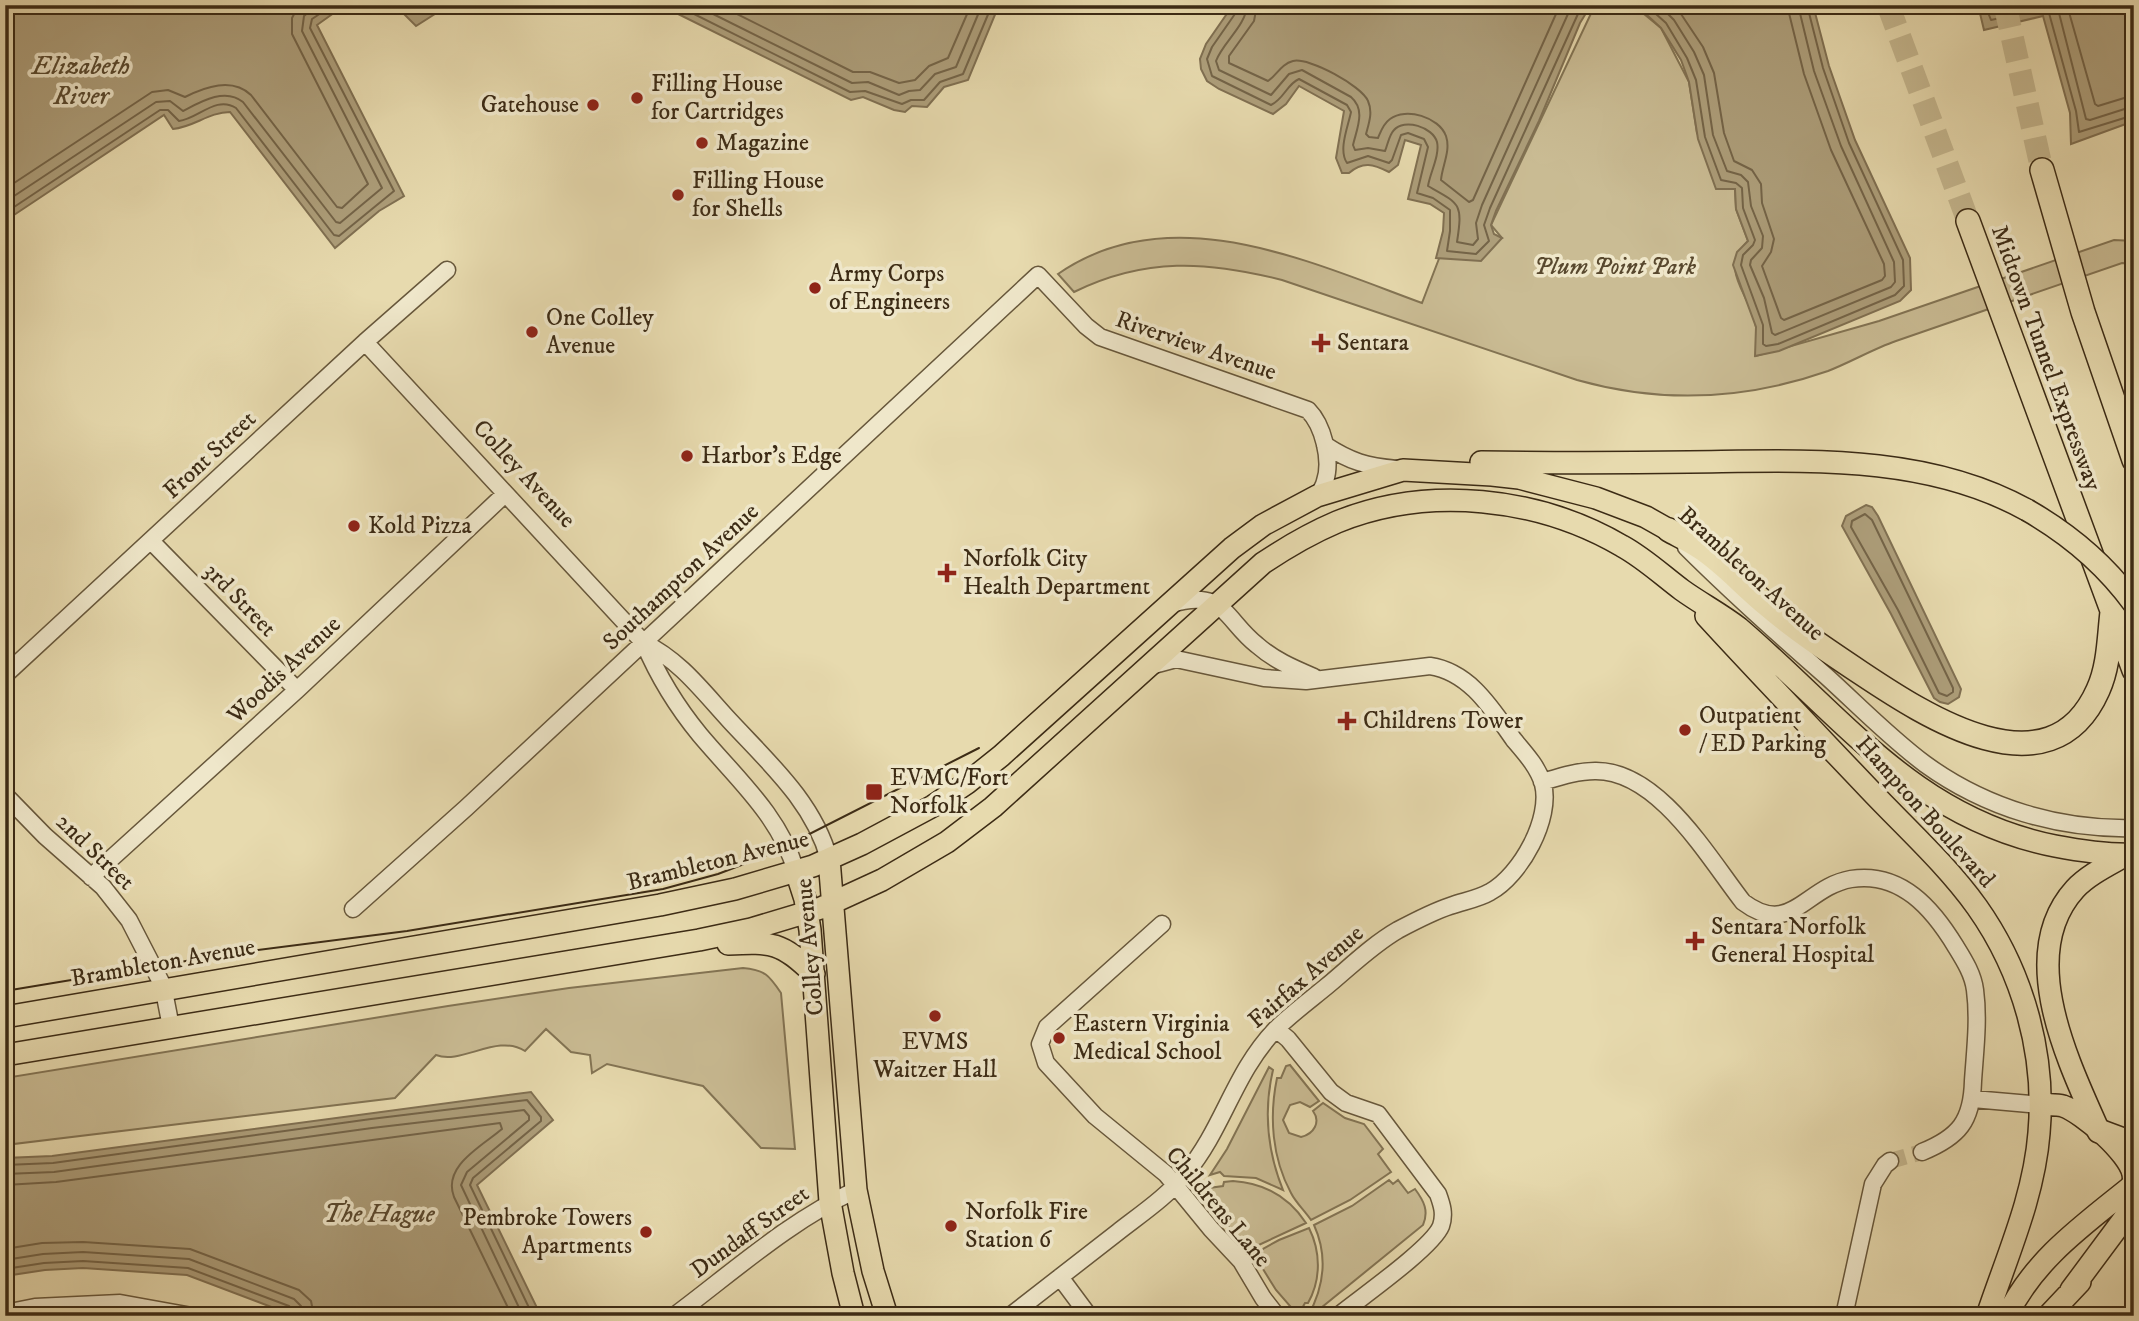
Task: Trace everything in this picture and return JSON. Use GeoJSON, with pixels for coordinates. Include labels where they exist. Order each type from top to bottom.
{"type":"FeatureCollection","features":[{"type":"Feature","properties":{"kind":"highway","name":"Midtown Tunnel Expressway"},"geometry":{"type":"LineString","coordinates":[[2042,170],[2083,312],[2134,460]]}},
{"type":"Feature","properties":{"kind":"highway","name":"Midtown Tunnel Expressway"},"geometry":{"type":"LineString","coordinates":[[1968,221],[2123,608],[2134,670]]}},
{"type":"Feature","properties":{"kind":"highway"},"geometry":{"type":"LineString","coordinates":[[1669,530],[1700,547],[1767,605],[1886,690],[1947,724],[1992,741],[2033,743],[2063,732],[2077,721],[2088,707],[2105,672],[2123,608]]}},
{"type":"Feature","properties":{"kind":"highway"},"geometry":{"type":"LineString","coordinates":[[2099,1131],[2134,1144]]}},
{"type":"Feature","properties":{"kind":"main road"},"geometry":{"type":"LineString","coordinates":[[1403,470],[1454,462],[1849,462],[1951,479],[2006,498],[2078,543],[2101,564],[2123,608]]}},
{"type":"Feature","properties":{"kind":"main road","name":"Brambleton Avenue"},"geometry":{"type":"LineString","coordinates":[[5,1017],[660,905],[735,889],[830,859],[899,825],[967,783],[1036,726],[1232,548],[1263,526],[1317,496],[1403,470],[1492,475],[1553,486],[1623,507],[1669,530]]}},
{"type":"Feature","properties":{"kind":"main road","name":"Brambleton Avenue"},"geometry":{"type":"LineString","coordinates":[[5,1055],[742,931],[834,902],[904,868],[971,826],[1264,563],[1316,532],[1366,512],[1407,503],[1497,503],[1529,509],[1560,517],[1624,547],[1736,626],[1896,771],[1950,809],[1993,829],[2036,842],[2076,850],[2131,854]]}},
{"type":"Feature","properties":{"kind":"main road","name":"Hampton Boulevard"},"geometry":{"type":"LineString","coordinates":[[1684,591],[1933,854],[1976,906],[2001,947],[2021,993],[2034,1043],[2041,1105],[2038,1147],[2029,1192],[1987,1316]]}},
{"type":"Feature","properties":{"kind":"main road"},"geometry":{"type":"LineString","coordinates":[[2099,1131],[2062,1044],[2049,984],[2049,942],[2053,924],[2072,892],[2080,884],[2131,854]]}},
{"type":"Feature","properties":{"kind":"main road","name":"Colley Avenue"},"geometry":{"type":"LineString","coordinates":[[830,859],[856,1190],[873,1271],[887,1316]]}},
{"type":"Feature","properties":{"kind":"main road","name":"Colley Avenue"},"geometry":{"type":"LineString","coordinates":[[796,871],[808,912],[830,1202],[854,1316]]}},
{"type":"Feature","properties":{"kind":"main road"},"geometry":{"type":"LineString","coordinates":[[649,948],[774,944],[795,957],[814,974]]}},
{"type":"Feature","properties":{"kind":"main road"},"geometry":{"type":"LineString","coordinates":[[2041,1105],[2067,1108],[2099,1131],[2128,1161],[2134,1185],[2131,1205],[2125,1217],[2071,1290],[2048,1316]]}},
{"type":"Feature","properties":{"kind":"main road"},"geometry":{"type":"LineString","coordinates":[[2007,1316],[2024,1285],[2053,1251],[2134,1185]]}},
{"type":"Feature","properties":{"kind":"main road"},"geometry":{"type":"LineString","coordinates":[[2071,1290],[2134,1232]]}},
{"type":"Feature","properties":{"kind":"street","name":"Front Street"},"geometry":{"type":"LineString","coordinates":[[5,675],[365,342],[447,270]]}},
{"type":"Feature","properties":{"kind":"street","name":"Riverview Avenue"},"geometry":{"type":"LineString","coordinates":[[1043,281],[1100,337],[1308,410],[1325,444],[1325,481],[1317,496]]}},
{"type":"Feature","properties":{"kind":"street","name":"Southampton Avenue"},"geometry":{"type":"LineString","coordinates":[[353,909],[1043,281]]}},
{"type":"Feature","properties":{"kind":"street","name":"Colley Avenue"},"geometry":{"type":"LineString","coordinates":[[365,342],[644,643],[671,658],[785,780],[814,821],[830,859]]}},
{"type":"Feature","properties":{"kind":"street"},"geometry":{"type":"LineString","coordinates":[[1325,444],[1364,466],[1403,470]]}},
{"type":"Feature","properties":{"kind":"street","name":"Woodis Avenue"},"geometry":{"type":"LineString","coordinates":[[92,877],[297,690],[505,494]]}},
{"type":"Feature","properties":{"kind":"street","name":"Brambleton Avenue"},"geometry":{"type":"LineString","coordinates":[[1669,530],[1727,588],[1926,764],[1968,791],[2024,814],[2062,823],[2102,829],[2133,828]]}},
{"type":"Feature","properties":{"kind":"street","name":"3rd Street"},"geometry":{"type":"LineString","coordinates":[[150,541],[297,690]]}},
{"type":"Feature","properties":{"kind":"street"},"geometry":{"type":"LineString","coordinates":[[1167,606],[1198,600],[1225,609],[1254,643],[1278,661],[1319,680]]}},
{"type":"Feature","properties":{"kind":"street","name":"Colley Avenue"},"geometry":{"type":"LineString","coordinates":[[644,643],[656,671],[687,717],[773,821],[787,846],[796,871]]}},
{"type":"Feature","properties":{"kind":"street"},"geometry":{"type":"LineString","coordinates":[[1148,666],[1176,659],[1264,678],[1319,680],[1430,666],[1455,673],[1485,700],[1537,769],[1542,782],[1578,772],[1595,771],[1624,776],[1643,786],[1669,807],[1742,902],[1757,912],[1772,916],[1787,913],[1823,888],[1856,878],[1883,880],[1900,886],[1918,898],[1944,926],[1969,967],[1975,989],[1973,1099],[1969,1115],[1959,1130],[1940,1144],[1922,1152]]}},
{"type":"Feature","properties":{"kind":"street","name":"Fairfax Avenue"},"geometry":{"type":"LineString","coordinates":[[1010,1316],[1176,1185],[1216,1129],[1255,1053],[1276,1029],[1375,945],[1396,931],[1424,916],[1481,897],[1500,886],[1514,872],[1540,823],[1545,797],[1542,782]]}},
{"type":"Feature","properties":{"kind":"street","name":"2nd Street"},"geometry":{"type":"LineString","coordinates":[[5,795],[45,836],[92,877],[130,920],[164,989],[171,1027]]}},
{"type":"Feature","properties":{"kind":"street","name":"Childrens Lane"},"geometry":{"type":"LineString","coordinates":[[1162,924],[1047,1027],[1040,1044],[1046,1063],[1095,1116],[1160,1168],[1176,1185],[1210,1229],[1241,1261],[1277,1316]]}},
{"type":"Feature","properties":{"kind":"street"},"geometry":{"type":"LineString","coordinates":[[1276,1029],[1288,1039],[1331,1092],[1346,1103],[1378,1114],[1438,1194],[1442,1206],[1441,1226],[1422,1249],[1338,1316]]}},
{"type":"Feature","properties":{"kind":"street"},"geometry":{"type":"LineString","coordinates":[[1973,1099],[2041,1105]]}},
{"type":"Feature","properties":{"kind":"street"},"geometry":{"type":"LineString","coordinates":[[1844,1316],[1872,1184],[1890,1161]]}},
{"type":"Feature","properties":{"kind":"street","name":"Dundaff Street"},"geometry":{"type":"LineString","coordinates":[[674,1316],[792,1225],[856,1190]]}},
{"type":"Feature","properties":{"kind":"street"},"geometry":{"type":"LineString","coordinates":[[1060,1277],[1089,1316]]}},
{"type":"Feature","properties":{"kind":"street"},"geometry":{"type":"LineString","coordinates":[[5,1313],[35,1307],[120,1309],[192,1316]]}},
{"type":"Feature","properties":{"kind":"green space","name":"Plum Point Park"},"geometry":{"type":"Polygon","coordinates":[[[1595,5],[1633,5],[1661,28],[1689,82],[1697,133],[1735,189],[1736,209],[1748,241],[1739,252],[1735,263],[1738,283],[1756,327],[1756,356],[1879,321],[2114,240],[2134,241],[2134,264],[2122,263],[1896,341],[1828,371],[1797,381],[1735,393],[1703,395],[1640,393],[1577,380],[1282,280],[1255,274],[1202,266],[1152,268],[1100,281],[1074,292],[1058,274],[1101,251],[1146,240],[1193,238],[1240,244],[1287,255],[1422,303],[1440,256],[1502,238],[1491,225],[1595,5]]]}},
{"type":"Feature","properties":{"kind":"green space"},"geometry":{"type":"Polygon","coordinates":[[[743,968],[766,974],[781,993],[795,1149],[761,1148],[703,1086],[607,1064],[592,1073],[590,1055],[571,1052],[546,1029],[525,1051],[503,1045],[457,1056],[436,1055],[395,1098],[5,1145],[5,1078],[448,1006],[569,988],[743,968]]]}},
{"type":"Feature","properties":{"kind":"green space"},"geometry":{"type":"Polygon","coordinates":[[[1290,1065],[1319,1101],[1310,1107],[1300,1102],[1290,1105],[1283,1120],[1289,1133],[1301,1137],[1309,1133],[1316,1123],[1313,1111],[1323,1103],[1345,1118],[1364,1124],[1383,1149],[1378,1154],[1391,1172],[1350,1200],[1311,1220],[1293,1197],[1276,1152],[1273,1108],[1277,1078],[1281,1078],[1286,1066],[1290,1065]]]}},
{"type":"Feature","properties":{"kind":"green space"},"geometry":{"type":"Polygon","coordinates":[[[1269,1067],[1273,1070],[1268,1101],[1268,1131],[1273,1160],[1283,1190],[1256,1178],[1224,1176],[1220,1172],[1210,1175],[1227,1149],[1269,1067]]]}},
{"type":"Feature","properties":{"kind":"green space"},"geometry":{"type":"Polygon","coordinates":[[[1389,1180],[1393,1184],[1398,1180],[1408,1193],[1415,1189],[1425,1206],[1423,1225],[1308,1316],[1318,1294],[1322,1271],[1321,1248],[1314,1225],[1352,1206],[1389,1180]]]}},
{"type":"Feature","properties":{"kind":"green space"},"geometry":{"type":"Polygon","coordinates":[[[1233,1181],[1255,1185],[1275,1193],[1292,1206],[1306,1223],[1250,1249],[1226,1224],[1229,1221],[1223,1214],[1219,1216],[1210,1197],[1206,1199],[1202,1194],[1209,1188],[1233,1181]]]}},
{"type":"Feature","properties":{"kind":"green space"},"geometry":{"type":"Polygon","coordinates":[[[1309,1228],[1316,1247],[1317,1275],[1308,1303],[1296,1313],[1276,1290],[1258,1261],[1263,1257],[1259,1251],[1309,1228]]]}},
{"type":"Feature","properties":{"kind":"water","name":"Elizabeth River"},"geometry":{"type":"Polygon","coordinates":[[[5,5],[345,5],[317,25],[404,196],[379,211],[335,248],[230,112],[215,114],[188,126],[173,129],[164,115],[5,221],[5,5]]]}},
{"type":"Feature","properties":{"kind":"water"},"geometry":{"type":"Polygon","coordinates":[[[395,5],[449,5],[416,26],[395,5]]]}},
{"type":"Feature","properties":{"kind":"water"},"geometry":{"type":"Polygon","coordinates":[[[660,5],[999,5],[968,80],[944,87],[927,107],[912,106],[905,112],[863,97],[851,100],[660,5]]]}},
{"type":"Feature","properties":{"kind":"water"},"geometry":{"type":"Polygon","coordinates":[[[1233,5],[1591,5],[1580,23],[1539,121],[1496,211],[1491,225],[1494,234],[1502,238],[1481,261],[1436,258],[1443,231],[1444,213],[1430,204],[1408,199],[1421,145],[1405,140],[1398,165],[1389,172],[1368,165],[1342,173],[1336,158],[1344,111],[1299,86],[1286,104],[1273,114],[1207,81],[1200,59],[1206,44],[1233,5]]]}},
{"type":"Feature","properties":{"kind":"water"},"geometry":{"type":"Polygon","coordinates":[[[1636,5],[1813,5],[1829,66],[1855,140],[1910,258],[1911,290],[1900,301],[1779,351],[1755,356],[1756,327],[1733,265],[1737,252],[1748,241],[1736,209],[1735,189],[1716,189],[1698,139],[1689,82],[1681,60],[1661,28],[1636,5]]]}},
{"type":"Feature","properties":{"kind":"water"},"geometry":{"type":"Polygon","coordinates":[[[1978,5],[2134,5],[2134,121],[2071,144],[2070,113],[2043,16],[1984,30],[1978,5]]]}},
{"type":"Feature","properties":{"kind":"water"},"geometry":{"type":"Polygon","coordinates":[[[1866,505],[1872,507],[1878,516],[1961,689],[1959,697],[1948,704],[1934,698],[1842,526],[1846,516],[1866,505]]]}},
{"type":"Feature","properties":{"kind":"water","name":"The Hague"},"geometry":{"type":"Polygon","coordinates":[[[531,1092],[553,1120],[477,1185],[541,1316],[295,1316],[187,1275],[83,1268],[5,1276],[5,1158],[52,1156],[531,1092]]]}},
{"type":"Feature","properties":{"kind":"tunnel"},"geometry":{"type":"LineString","coordinates":[[1888,5],[1968,221]]}},
{"type":"Feature","properties":{"kind":"tunnel"},"geometry":{"type":"LineString","coordinates":[[2005,5],[2042,170]]}},
{"type":"Feature","properties":{"kind":"tunnel"},"geometry":{"type":"LineString","coordinates":[[1890,1161],[1922,1152]]}},
{"type":"Feature","properties":{"kind":"tram line"},"geometry":{"type":"LineString","coordinates":[[5,991],[234,953],[407,931],[663,889],[718,874],[770,854],[979,748]]}},
{"type":"Feature","properties":{"kind":"place","name":"Filling House for Cartridges"},"geometry":{"type":"Point","coordinates":[637,98]}},
{"type":"Feature","properties":{"kind":"place","name":"Gatehouse"},"geometry":{"type":"Point","coordinates":[593,105]}},
{"type":"Feature","properties":{"kind":"place","name":"Magazine"},"geometry":{"type":"Point","coordinates":[702,143]}},
{"type":"Feature","properties":{"kind":"place","name":"Filling House for Shells"},"geometry":{"type":"Point","coordinates":[678,195]}},
{"type":"Feature","properties":{"kind":"place","name":"Army Corps of Engineers"},"geometry":{"type":"Point","coordinates":[815,288]}},
{"type":"Feature","properties":{"kind":"place","name":"One Colley Avenue"},"geometry":{"type":"Point","coordinates":[532,332]}},
{"type":"Feature","properties":{"kind":"place","name":"Sentara"},"geometry":{"type":"Point","coordinates":[1321,343]}},
{"type":"Feature","properties":{"kind":"place","name":"Harbor's Edge"},"geometry":{"type":"Point","coordinates":[687,456]}},
{"type":"Feature","properties":{"kind":"place","name":"Kold Pizza"},"geometry":{"type":"Point","coordinates":[354,526]}},
{"type":"Feature","properties":{"kind":"place","name":"Norfolk City Health Department"},"geometry":{"type":"Point","coordinates":[947,573]}},
{"type":"Feature","properties":{"kind":"place","name":"Childrens Tower"},"geometry":{"type":"Point","coordinates":[1347,721]}},
{"type":"Feature","properties":{"kind":"place","name":"Outpatient / ED Parking"},"geometry":{"type":"Point","coordinates":[1685,730]}},
{"type":"Feature","properties":{"kind":"place","name":"EVMC/Fort Norfolk"},"geometry":{"type":"Point","coordinates":[874,792]}},
{"type":"Feature","properties":{"kind":"place","name":"Sentara Norfolk General Hospital"},"geometry":{"type":"Point","coordinates":[1695,941]}},
{"type":"Feature","properties":{"kind":"place","name":"EVMS Waitzer Hall"},"geometry":{"type":"Point","coordinates":[935,1016]}},
{"type":"Feature","properties":{"kind":"place","name":"Eastern Virginia Medical School"},"geometry":{"type":"Point","coordinates":[1059,1038]}},
{"type":"Feature","properties":{"kind":"place","name":"Norfolk Fire Station 6"},"geometry":{"type":"Point","coordinates":[951,1226]}},
{"type":"Feature","properties":{"kind":"place","name":"Pembroke Towers Apartments"},"geometry":{"type":"Point","coordinates":[646,1232]}}]}
